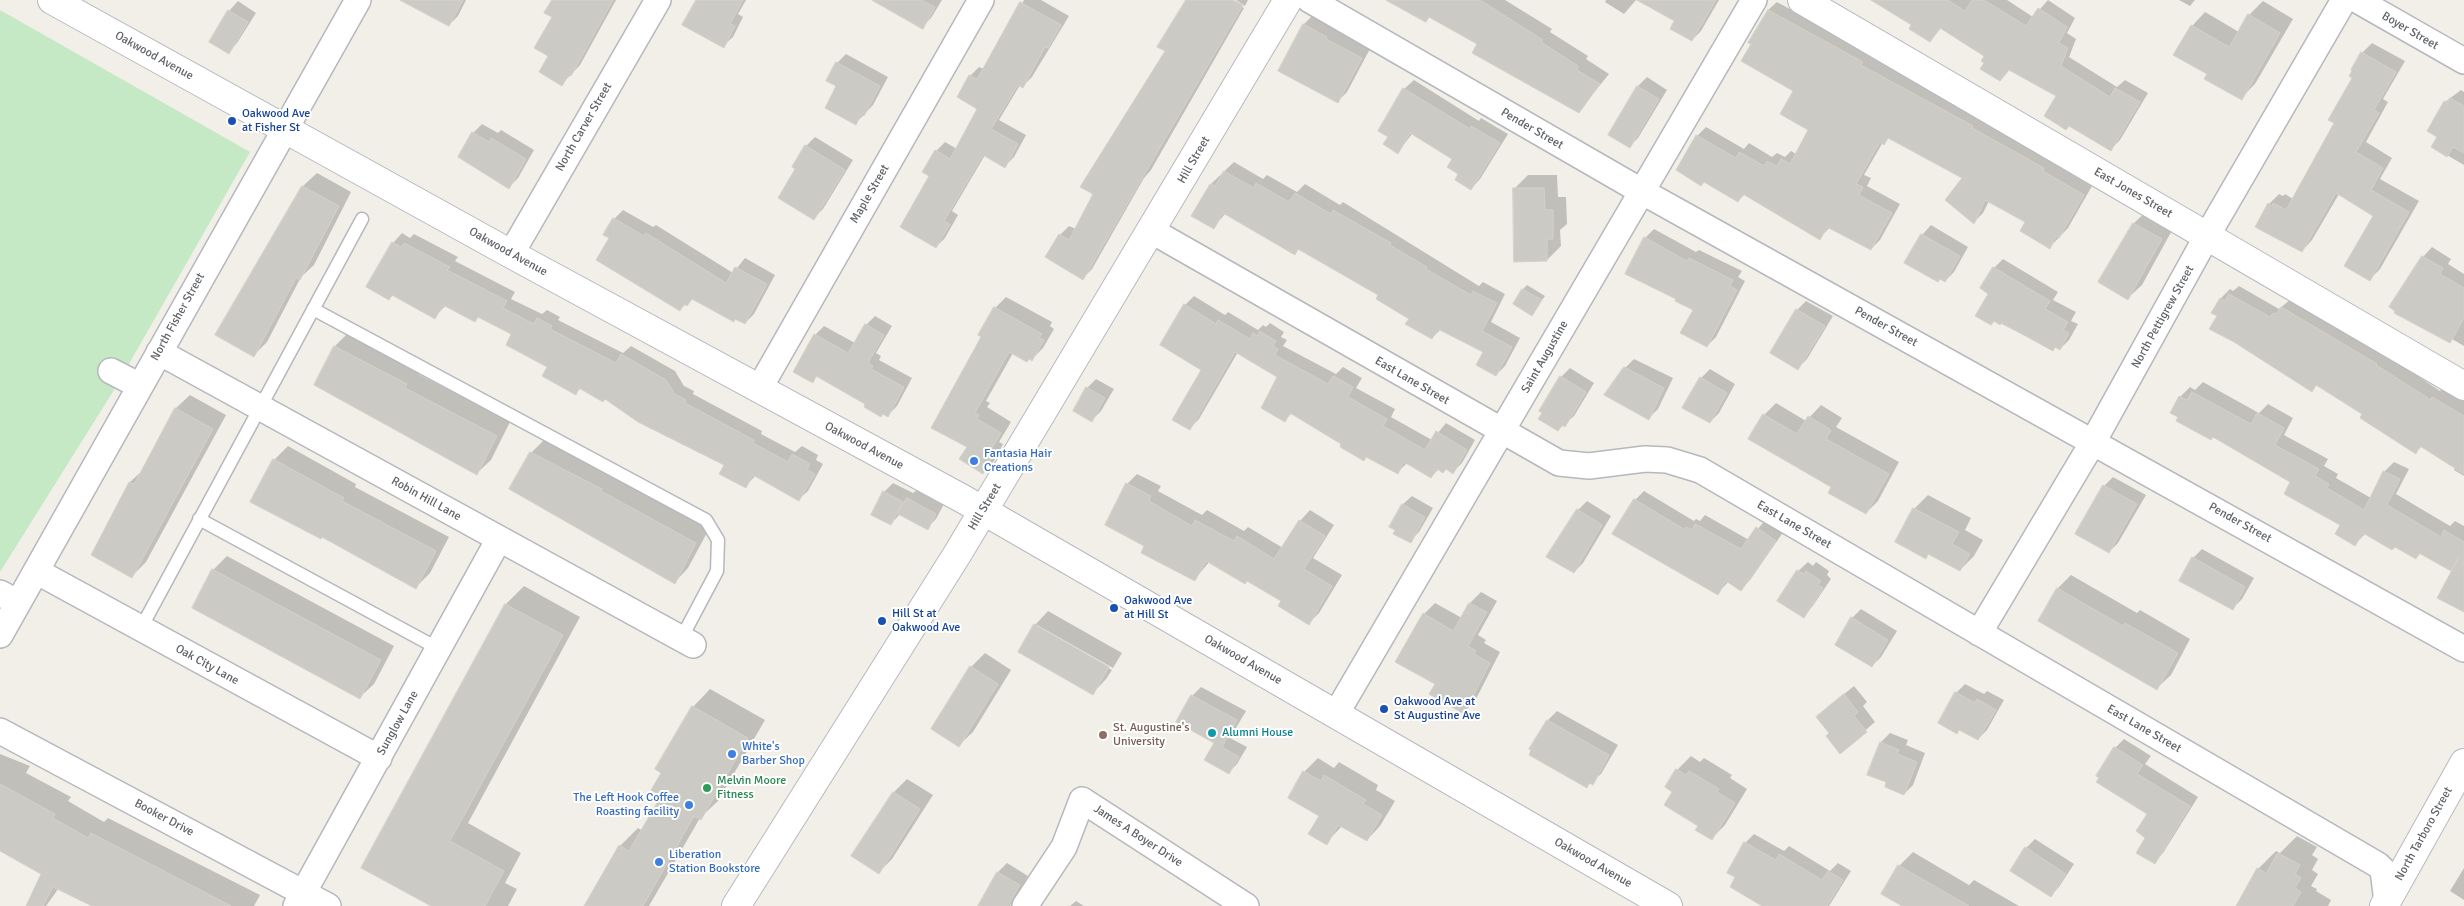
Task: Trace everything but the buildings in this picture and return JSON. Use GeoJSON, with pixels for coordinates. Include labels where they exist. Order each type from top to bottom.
{"type":"FeatureCollection","features":[{"type":"Feature","properties":{"kind":"street","name":"Oakwood Avenue"},"geometry":{"type":"LineString","coordinates":[[52,0],[511,254],[983,510],[1668,906]]}},
{"type":"Feature","properties":{"kind":"street","name":"North Fisher Street"},"geometry":{"type":"LineString","coordinates":[[0,635],[9,598],[36,571],[358,0]]}},
{"type":"Feature","properties":{"kind":"street","name":"North Carver Street"},"geometry":{"type":"LineString","coordinates":[[511,254],[658,0]]}},
{"type":"Feature","properties":{"kind":"street","name":"Maple Street"},"geometry":{"type":"LineString","coordinates":[[758,389],[981,0]]}},
{"type":"Feature","properties":{"kind":"street","name":"Hill Street"},"geometry":{"type":"LineString","coordinates":[[736,906],[983,510],[1152,231],[1288,0]]}},
{"type":"Feature","properties":{"kind":"street","name":"Pender Street"},"geometry":{"type":"LineString","coordinates":[[1310,0],[1641,191],[2464,649]]}},
{"type":"Feature","properties":{"kind":"street","name":"Saint Augustine"},"geometry":{"type":"LineString","coordinates":[[1336,714],[1754,0]]}},
{"type":"Feature","properties":{"kind":"street","name":"East Jones Street"},"geometry":{"type":"LineString","coordinates":[[1802,0],[2464,386]]}},
{"type":"Feature","properties":{"kind":"street","name":"North Pettigrew Street"},"geometry":{"type":"LineString","coordinates":[[1979,633],[2093,442],[2207,236],[2344,0]]}},
{"type":"Feature","properties":{"kind":"street","name":"Boyer Street"},"geometry":{"type":"LineString","coordinates":[[2357,0],[2464,61]]}},
{"type":"Feature","properties":{"kind":"street","name":"East Lane Street"},"geometry":{"type":"LineString","coordinates":[[1152,231],[1559,463],[1589,466],[1652,459],[1667,460],[1700,470],[2378,864],[2383,870],[2387,905]]}},
{"type":"Feature","properties":{"kind":"street","name":"Robin Hill Lane"},"geometry":{"type":"LineString","coordinates":[[159,352],[687,642]]}},
{"type":"Feature","properties":{"kind":"street"},"geometry":{"type":"LineString","coordinates":[[111,371],[140,386]]}},
{"type":"Feature","properties":{"kind":"street","name":"Sunglow Lane"},"geometry":{"type":"LineString","coordinates":[[300,899],[499,539]]}},
{"type":"Feature","properties":{"kind":"street","name":"Oak City Lane"},"geometry":{"type":"LineString","coordinates":[[36,571],[379,758]]}},
{"type":"Feature","properties":{"kind":"street","name":"Booker Drive"},"geometry":{"type":"LineString","coordinates":[[0,731],[300,899],[328,906]]}},
{"type":"Feature","properties":{"kind":"street","name":"North Tarboro Street"},"geometry":{"type":"LineString","coordinates":[[2387,905],[2464,762]]}},
{"type":"Feature","properties":{"kind":"street","name":"James A Boyer Drive"},"geometry":{"type":"LineString","coordinates":[[1025,906],[1064,847],[1082,800],[1246,906]]}},
{"type":"Feature","properties":{"kind":"lane"},"geometry":{"type":"LineString","coordinates":[[141,628],[362,219]]}},
{"type":"Feature","properties":{"kind":"lane"},"geometry":{"type":"LineString","coordinates":[[313,309],[706,520],[718,540],[717,571],[687,642]]}},
{"type":"Feature","properties":{"kind":"lane"},"geometry":{"type":"LineString","coordinates":[[199,520],[438,649]]}},
{"type":"Feature","properties":{"kind":"green space"},"geometry":{"type":"Polygon","coordinates":[[[0,10],[250,152],[114,390],[0,572],[0,10]]]}},
{"type":"Feature","properties":{"kind":"place","name":"Oakwood Ave at Fisher St"},"geometry":{"type":"Point","coordinates":[232,121]}},
{"type":"Feature","properties":{"kind":"place","name":"Fantasia Hair Creations"},"geometry":{"type":"Point","coordinates":[974,461]}},
{"type":"Feature","properties":{"kind":"place","name":"Oakwood Ave at Hill St"},"geometry":{"type":"Point","coordinates":[1114,608]}},
{"type":"Feature","properties":{"kind":"place","name":"Hill St at Oakwood Ave"},"geometry":{"type":"Point","coordinates":[882,621]}},
{"type":"Feature","properties":{"kind":"place","name":"Oakwood Ave at St Augustine Ave"},"geometry":{"type":"Point","coordinates":[1384,709]}},
{"type":"Feature","properties":{"kind":"place","name":"Alumni House"},"geometry":{"type":"Point","coordinates":[1212,733]}},
{"type":"Feature","properties":{"kind":"place","name":"St. Augustine's University"},"geometry":{"type":"Point","coordinates":[1103,735]}},
{"type":"Feature","properties":{"kind":"place","name":"White's Barber Shop"},"geometry":{"type":"Point","coordinates":[732,754]}},
{"type":"Feature","properties":{"kind":"place","name":"Melvin Moore Fitness"},"geometry":{"type":"Point","coordinates":[707,788]}},
{"type":"Feature","properties":{"kind":"place","name":"The Left Hook Coffee Roasting facility"},"geometry":{"type":"Point","coordinates":[689,805]}},
{"type":"Feature","properties":{"kind":"place","name":"Liberation Station Bookstore"},"geometry":{"type":"Point","coordinates":[659,862]}}]}
